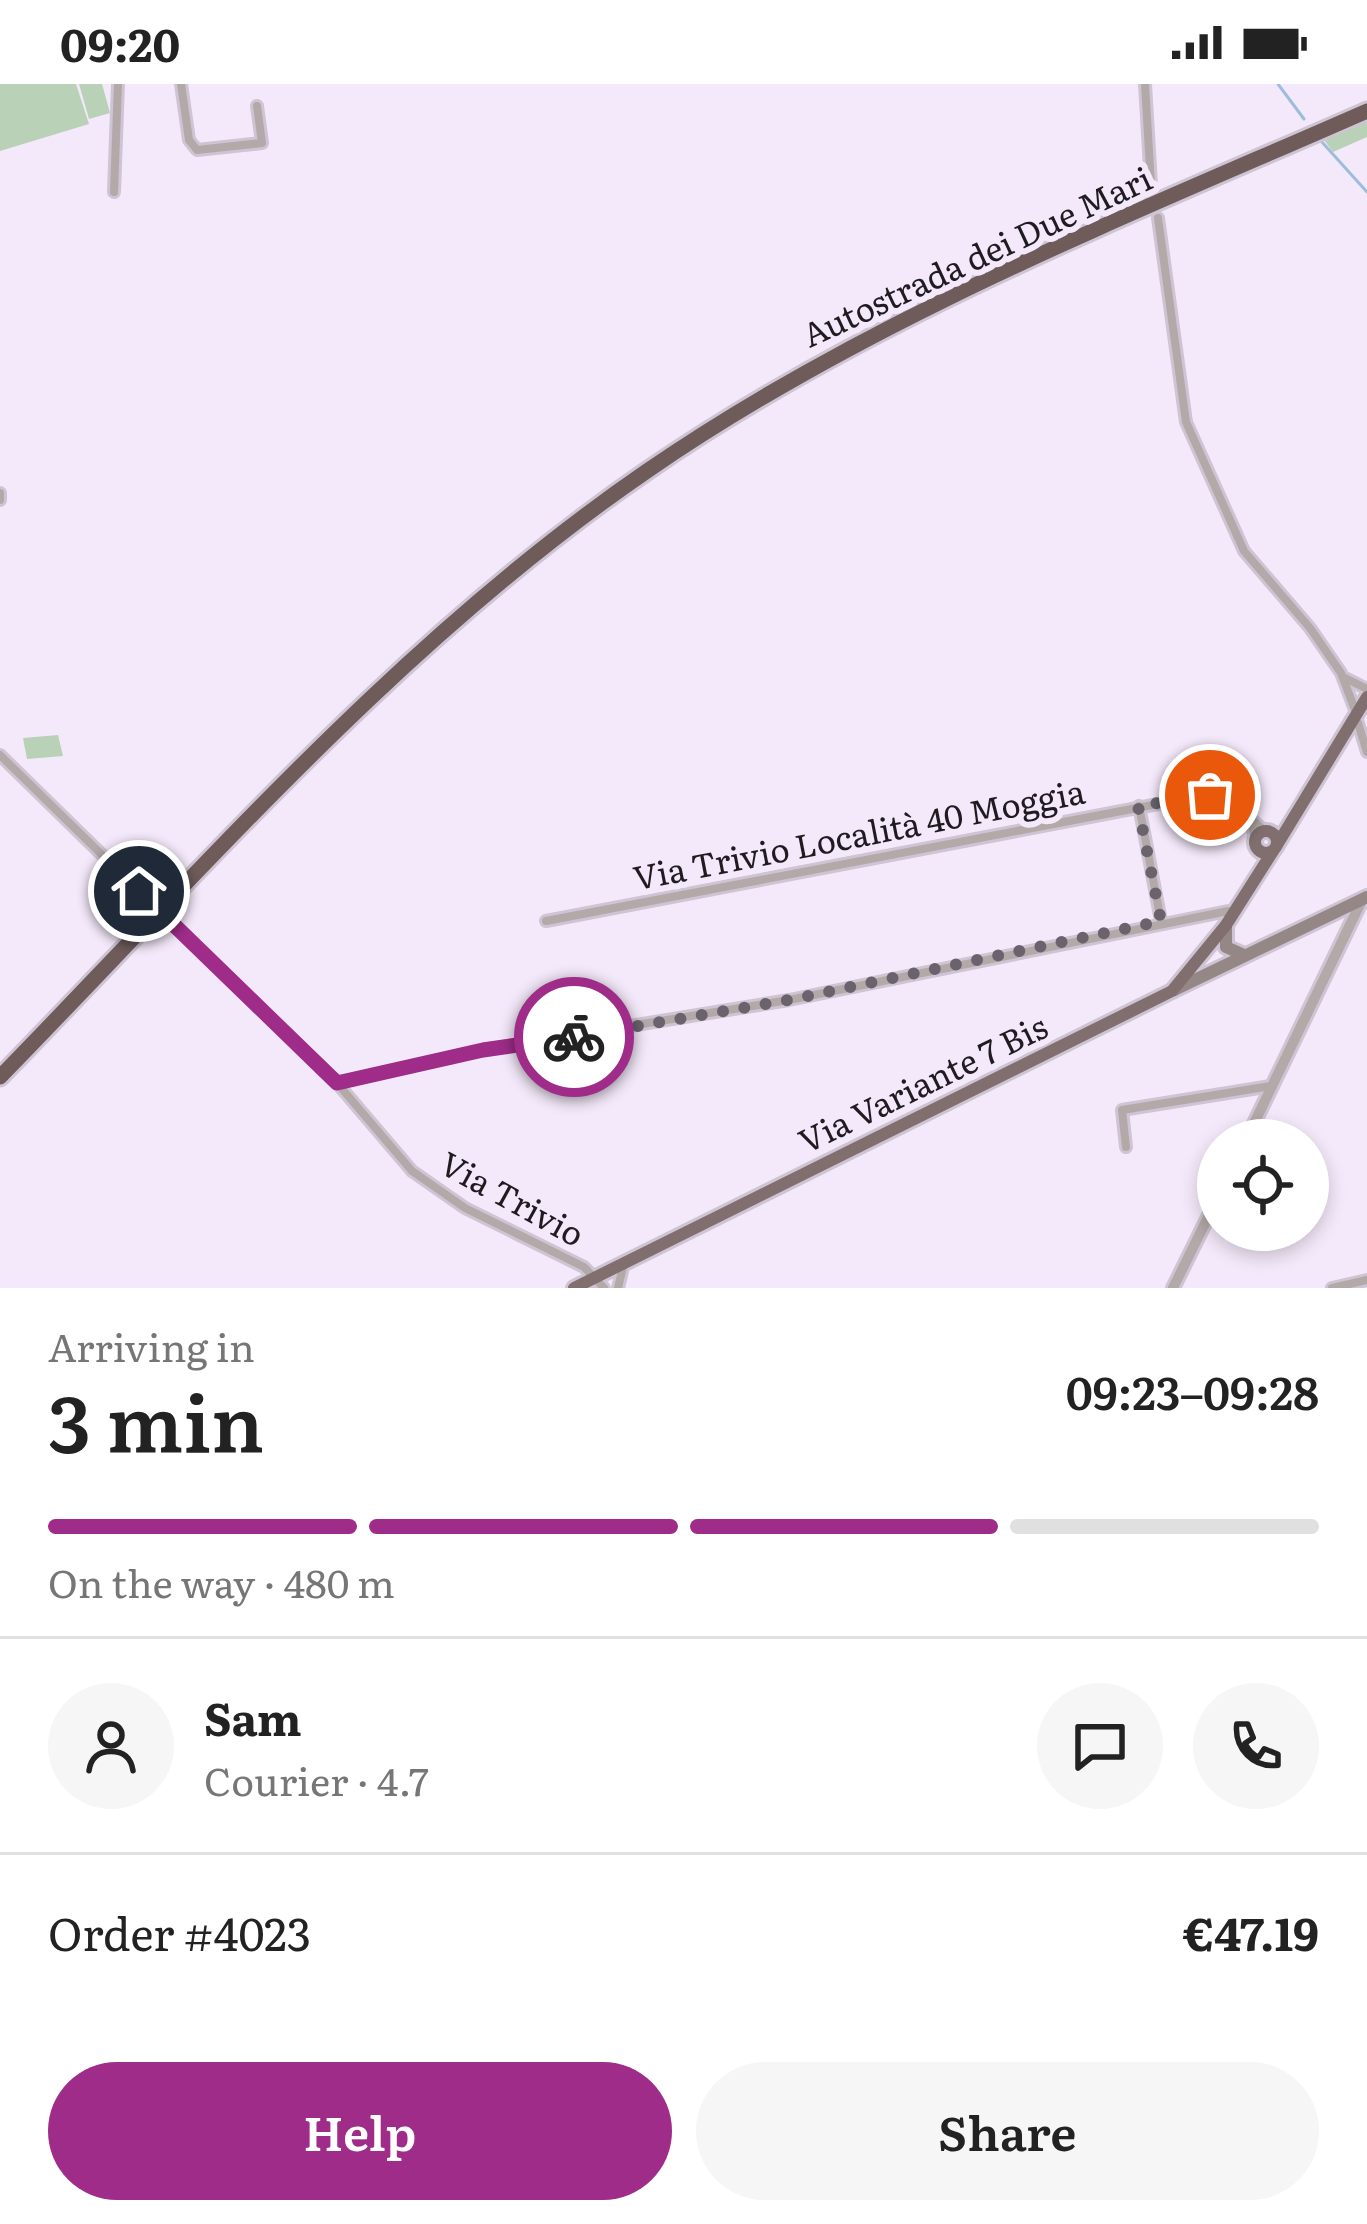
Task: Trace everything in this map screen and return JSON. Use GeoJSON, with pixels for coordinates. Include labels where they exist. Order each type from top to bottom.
{"type":"FeatureCollection","features":[{"type":"Feature","properties":{"kind":"highway","name":"Autostrada dei Due Mari"},"geometry":{"type":"LineString","coordinates":[[0,1063],[401,655],[534,542],[639,464],[806,359],[922,298],[1367,100]]}},
{"type":"Feature","properties":{"kind":"highway","name":"Autostrada dei Due Mari"},"geometry":{"type":"LineString","coordinates":[[0,1077],[391,677],[540,549],[645,472],[754,401],[927,307],[1367,111]]}},
{"type":"Feature","properties":{"kind":"main road","name":"Via Variante 7 Bis"},"geometry":{"type":"LineString","coordinates":[[588,1285],[1172,991],[1275,848],[1360,716],[1364,696]]}},
{"type":"Feature","properties":{"kind":"main road","name":"Via Variante 7 Bis"},"geometry":{"type":"LineString","coordinates":[[1252,878],[1261,837],[1292,816]]}},
{"type":"Feature","properties":{"kind":"main road"},"geometry":{"type":"LineString","coordinates":[[1261,837],[1275,848]]}},
{"type":"Feature","properties":{"kind":"main road"},"geometry":{"type":"LineString","coordinates":[[1172,991],[1364,898]]}},
{"type":"Feature","properties":{"kind":"main road"},"geometry":{"type":"LineString","coordinates":[[1227,918],[1226,947],[1245,955]]}},
{"type":"Feature","properties":{"kind":"main road"},"geometry":{"type":"LineString","coordinates":[[1196,962],[1245,955]]}},
{"type":"Feature","properties":{"kind":"main road"},"geometry":{"type":"LineString","coordinates":[[1196,962],[1209,973]]}},
{"type":"Feature","properties":{"kind":"street"},"geometry":{"type":"LineString","coordinates":[[114,192],[118,84]]}},
{"type":"Feature","properties":{"kind":"street"},"geometry":{"type":"LineString","coordinates":[[182,84],[189,140],[196,150],[262,143],[256,106]]}},
{"type":"Feature","properties":{"kind":"street"},"geometry":{"type":"LineString","coordinates":[[1145,84],[1151,185]]}},
{"type":"Feature","properties":{"kind":"street"},"geometry":{"type":"LineString","coordinates":[[1158,218],[1186,422],[1244,551],[1340,673],[1364,696]]}},
{"type":"Feature","properties":{"kind":"street"},"geometry":{"type":"LineString","coordinates":[[1340,673],[1364,696]]}},
{"type":"Feature","properties":{"kind":"street"},"geometry":{"type":"LineString","coordinates":[[1360,716],[1367,752]]}},
{"type":"Feature","properties":{"kind":"street","name":"Via Trivio"},"geometry":{"type":"LineString","coordinates":[[0,755],[337,1083],[412,1171],[465,1208],[545,1244],[588,1285]]}},
{"type":"Feature","properties":{"kind":"street","name":"Via Trivio Località 40 Moggia"},"geometry":{"type":"LineString","coordinates":[[546,921],[1210,795],[1227,798],[1248,814],[1261,837]]}},
{"type":"Feature","properties":{"kind":"street"},"geometry":{"type":"LineString","coordinates":[[1138,806],[1161,921]]}},
{"type":"Feature","properties":{"kind":"street"},"geometry":{"type":"LineString","coordinates":[[1256,1119],[1364,898]]}},
{"type":"Feature","properties":{"kind":"street"},"geometry":{"type":"LineString","coordinates":[[337,1083],[483,1050],[789,1000],[1161,921],[1227,918]]}},
{"type":"Feature","properties":{"kind":"street"},"geometry":{"type":"LineString","coordinates":[[1126,1147],[1121,1110],[1273,1086]]}},
{"type":"Feature","properties":{"kind":"street"},"geometry":{"type":"LineString","coordinates":[[1173,1288],[1197,1239]]}},
{"type":"Feature","properties":{"kind":"street"},"geometry":{"type":"LineString","coordinates":[[618,1288],[626,1262]]}},
{"type":"Feature","properties":{"kind":"street"},"geometry":{"type":"LineString","coordinates":[[1332,1288],[1367,1280]]}},
{"type":"Feature","properties":{"kind":"green space"},"geometry":{"type":"Polygon","coordinates":[[[0,84],[76,84],[89,124],[0,151],[0,84]]]}},
{"type":"Feature","properties":{"kind":"green space"},"geometry":{"type":"Polygon","coordinates":[[[79,84],[102,84],[110,113],[89,119],[79,84]]]}},
{"type":"Feature","properties":{"kind":"green space"},"geometry":{"type":"Polygon","coordinates":[[[1367,121],[1367,137],[1333,152],[1324,140],[1367,121]]]}},
{"type":"Feature","properties":{"kind":"green space"},"geometry":{"type":"Polygon","coordinates":[[[58,735],[63,756],[27,759],[23,738],[58,735]]]}},
{"type":"Feature","properties":{"kind":"waterway"},"geometry":{"type":"LineString","coordinates":[[1278,84],[1304,119]]}},
{"type":"Feature","properties":{"kind":"waterway"},"geometry":{"type":"LineString","coordinates":[[1321,141],[1367,192]]}},
{"type":"Feature","properties":{"kind":"way so far"},"geometry":{"type":"LineString","coordinates":[[574,1037],[789,1000],[1161,921],[1138,806],[1210,795]]}},
{"type":"Feature","properties":{"kind":"route"},"geometry":{"type":"LineString","coordinates":[[139,891],[337,1083],[483,1050],[574,1037]]}}]}
